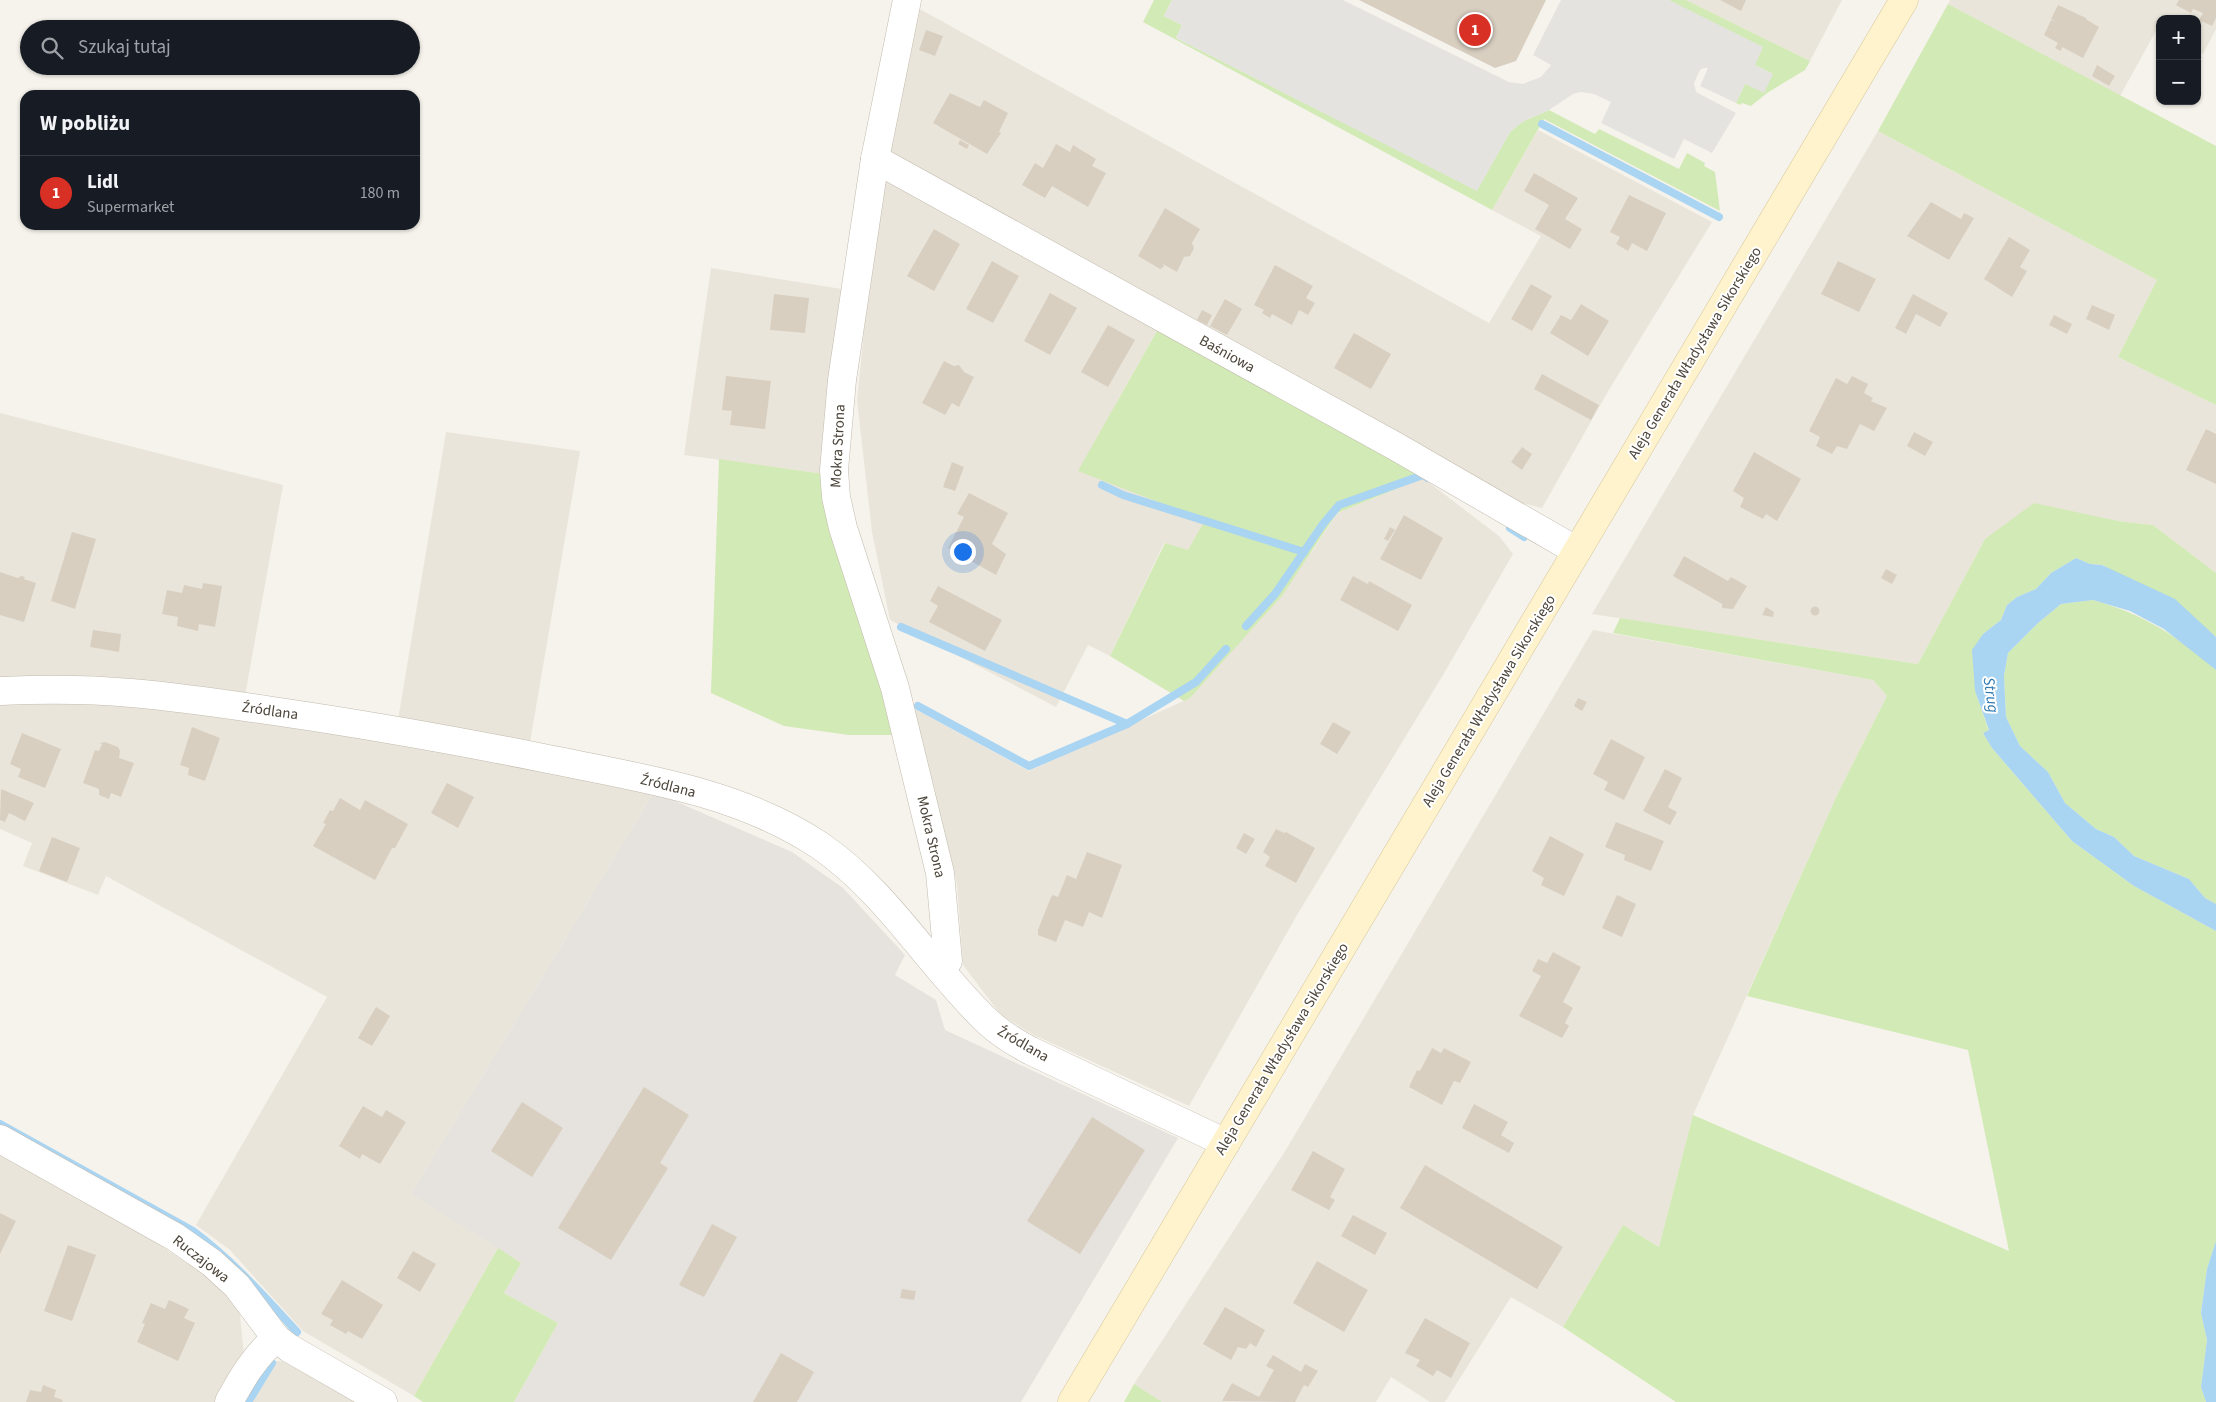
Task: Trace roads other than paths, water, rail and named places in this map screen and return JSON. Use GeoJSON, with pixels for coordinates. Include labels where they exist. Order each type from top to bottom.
{"type":"FeatureCollection","features":[{"type":"Feature","properties":{"kind":"main road","name":"Aleja Generała Władysława Sikorskiego"},"geometry":{"type":"LineString","coordinates":[[1072,1402],[1904,0]]}},
{"type":"Feature","properties":{"kind":"street","name":"Mokra Strona"},"geometry":{"type":"LineString","coordinates":[[907,0],[875,159],[842,380],[834,470],[836,497],[843,528],[895,688],[940,874],[948,961],[941,970]]}},
{"type":"Feature","properties":{"kind":"street","name":"Baśniowa"},"geometry":{"type":"LineString","coordinates":[[875,159],[1395,446],[1577,551]]}},
{"type":"Feature","properties":{"kind":"street","name":"Źródlana"},"geometry":{"type":"LineString","coordinates":[[0,691],[53,689],[130,692],[320,718],[455,740],[662,783],[724,801],[789,827],[840,861],[868,887],[990,1024],[1007,1037],[1031,1051],[1226,1143]]}},
{"type":"Feature","properties":{"kind":"street","name":"Ruczajowa"},"geometry":{"type":"LineString","coordinates":[[0,1139],[175,1237],[212,1263],[237,1286],[276,1338],[289,1348],[383,1402]]}},
{"type":"Feature","properties":{"kind":"street"},"geometry":{"type":"LineString","coordinates":[[228,1402],[262,1351],[276,1338]]}},
{"type":"Feature","properties":{"kind":"water","name":"Strug"},"geometry":{"type":"Polygon","coordinates":[[[2076,558],[2090,564],[2102,565],[2175,599],[2216,637],[2216,670],[2164,629],[2130,611],[2093,600],[2061,604],[2038,623],[2008,653],[2004,676],[2006,717],[2020,746],[2048,772],[2065,803],[2096,829],[2114,837],[2134,856],[2189,879],[2205,898],[2216,904],[2216,931],[2134,886],[2072,841],[1992,748],[1983,733],[1989,730],[1975,691],[1972,650],[1983,634],[2001,620],[2007,605],[2017,597],[2036,589],[2051,573],[2076,558]]]}},
{"type":"Feature","properties":{"kind":"water"},"geometry":{"type":"Polygon","coordinates":[[[2216,1241],[2216,1402],[2206,1402],[2201,1387],[2207,1340],[2201,1313],[2207,1269],[2216,1241]]]}},
{"type":"Feature","properties":{"kind":"waterway"},"geometry":{"type":"LineString","coordinates":[[1542,124],[1719,217]]}},
{"type":"Feature","properties":{"kind":"waterway"},"geometry":{"type":"LineString","coordinates":[[1246,626],[1275,594],[1323,524],[1339,505],[1423,475],[1428,478]]}},
{"type":"Feature","properties":{"kind":"waterway"},"geometry":{"type":"LineString","coordinates":[[1102,485],[1123,495],[1304,552]]}},
{"type":"Feature","properties":{"kind":"waterway"},"geometry":{"type":"LineString","coordinates":[[1510,528],[1524,537]]}},
{"type":"Feature","properties":{"kind":"waterway"},"geometry":{"type":"LineString","coordinates":[[901,627],[1127,724]]}},
{"type":"Feature","properties":{"kind":"waterway"},"geometry":{"type":"LineString","coordinates":[[918,706],[1029,766],[1127,724],[1196,682],[1226,649]]}},
{"type":"Feature","properties":{"kind":"waterway"},"geometry":{"type":"LineString","coordinates":[[0,1124],[193,1231],[234,1266],[297,1332]]}},
{"type":"Feature","properties":{"kind":"waterway"},"geometry":{"type":"LineString","coordinates":[[248,1402],[272,1363]]}},
{"type":"Feature","properties":{"kind":"place","name":"Lidl"},"geometry":{"type":"Point","coordinates":[1475,30]}}]}
